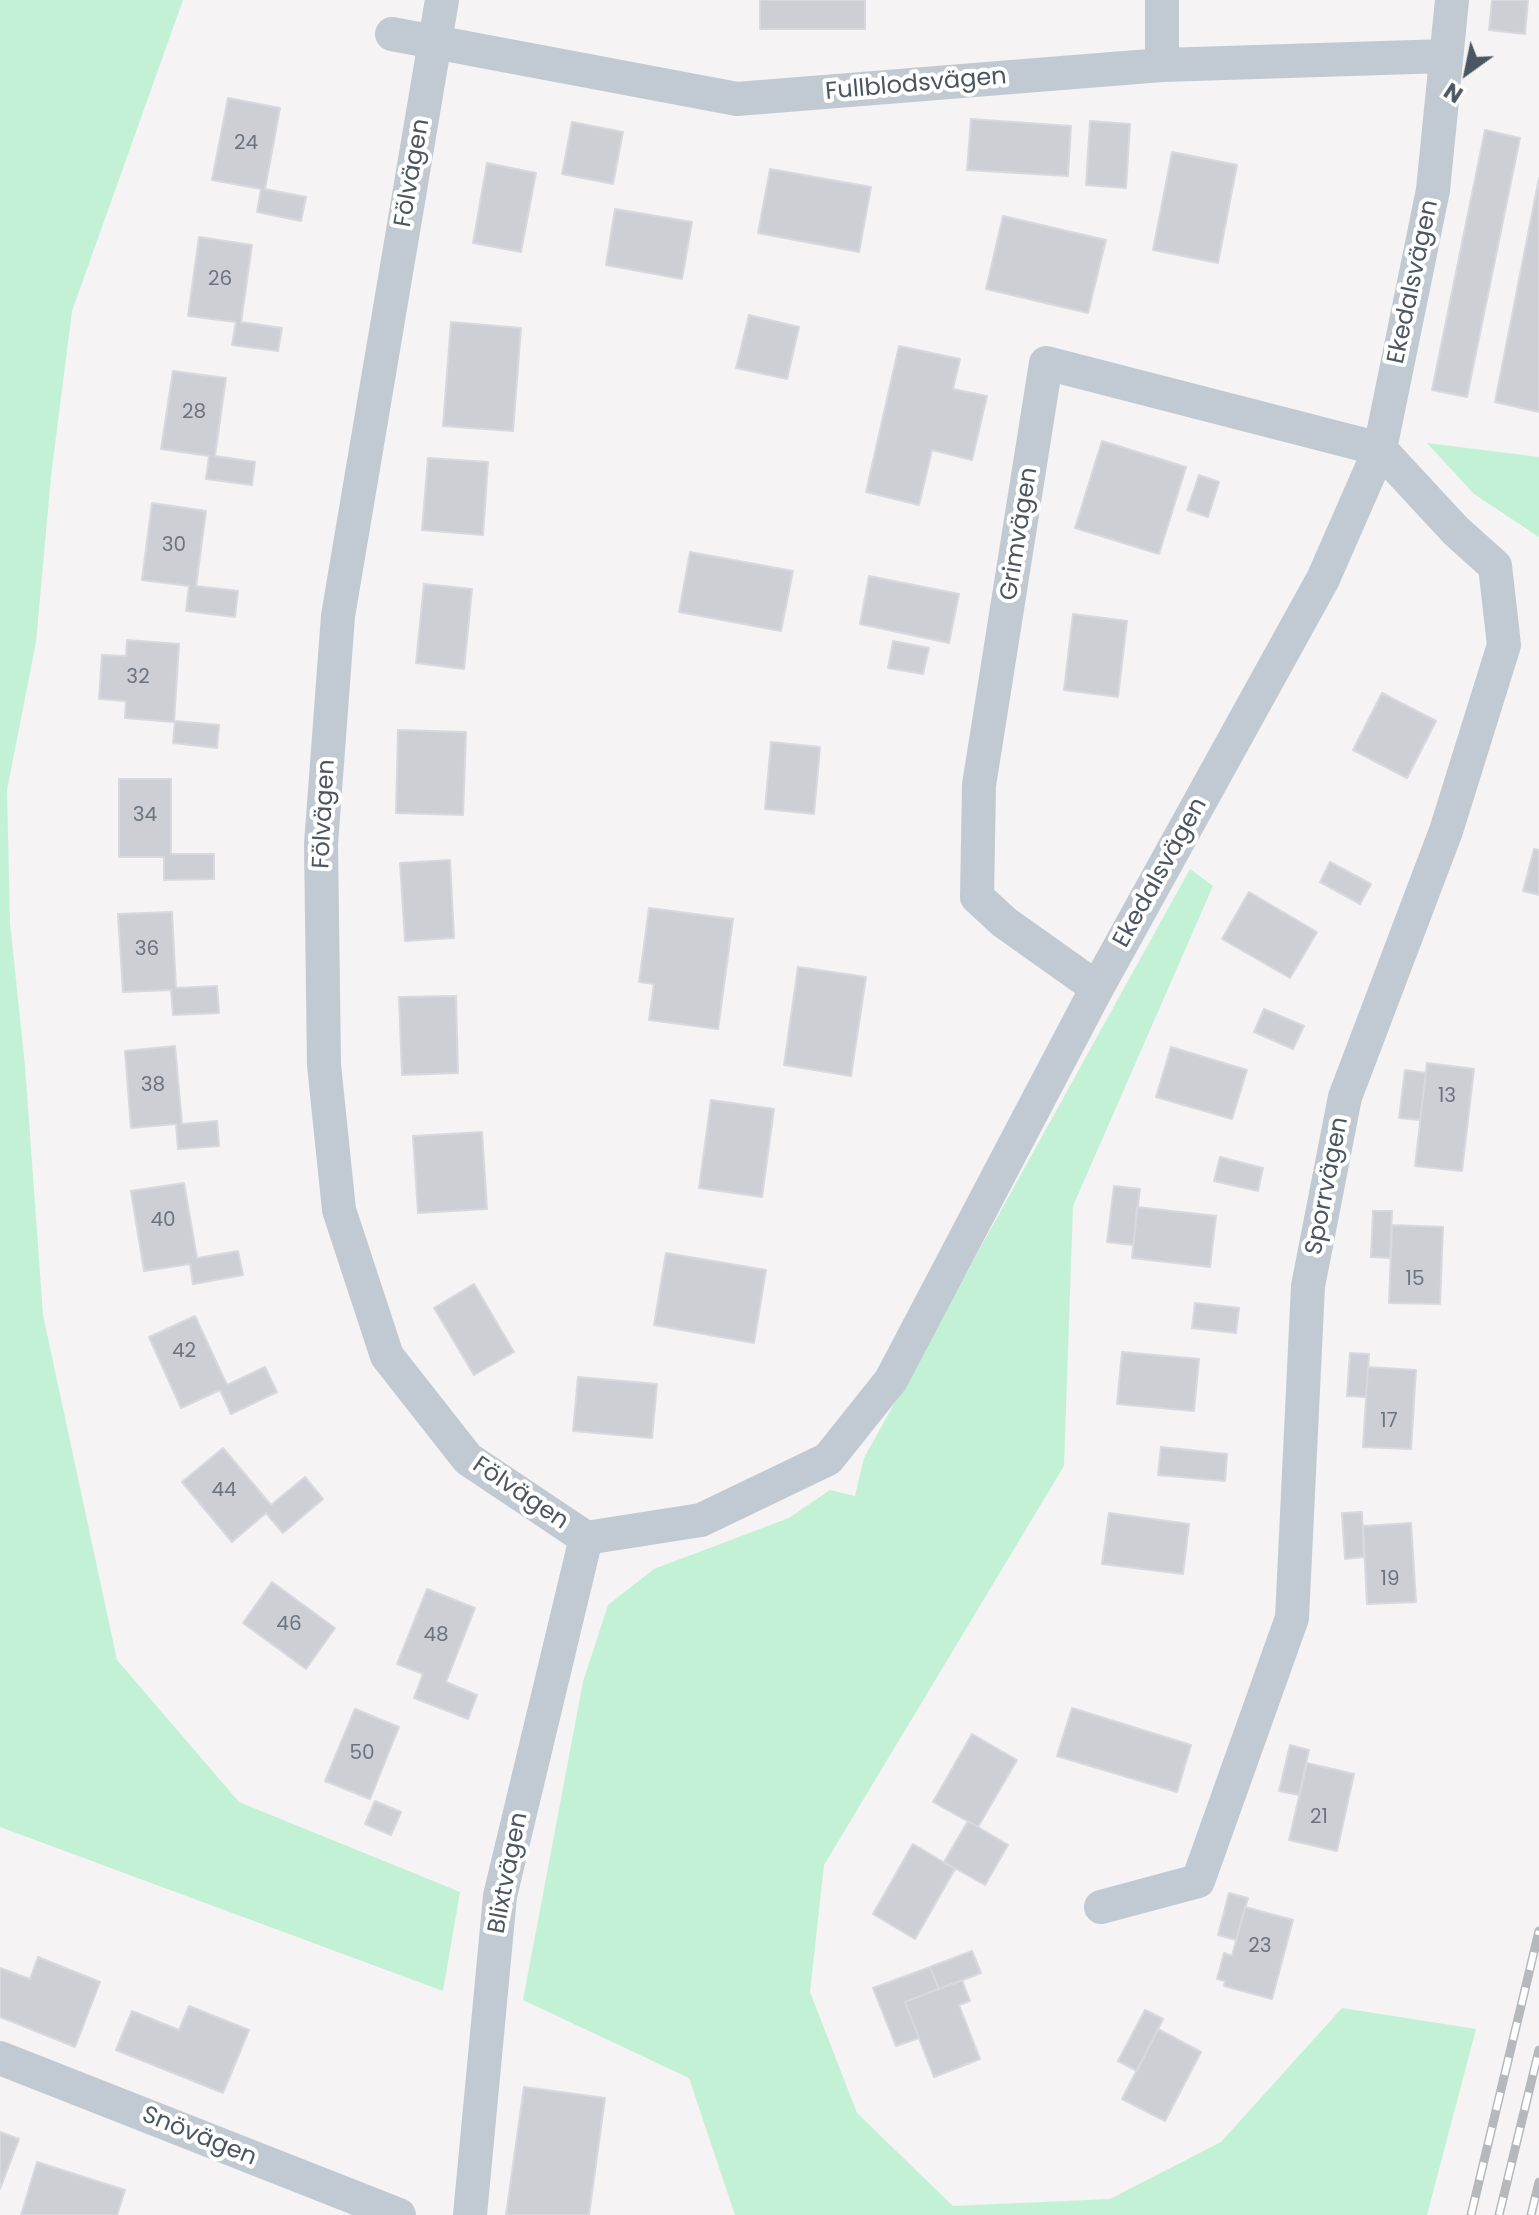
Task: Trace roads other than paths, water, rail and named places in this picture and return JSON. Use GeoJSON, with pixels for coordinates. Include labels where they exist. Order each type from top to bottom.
{"type":"FeatureCollection","features":[{"type":"Feature","properties":{"kind":"street","name":"Fölvägen"},"geometry":{"type":"LineString","coordinates":[[442,0],[338,616],[321,844],[324,1065],[339,1210],[387,1356],[468,1459],[586,1538]]}},
{"type":"Feature","properties":{"kind":"street"},"geometry":{"type":"LineString","coordinates":[[1162,0],[1162,65]]}},
{"type":"Feature","properties":{"kind":"street","name":"Ekedalsvägen"},"geometry":{"type":"LineString","coordinates":[[586,1538],[701,1520],[828,1459],[891,1380],[1097,988],[1323,579],[1380,449],[1433,190],[1452,0]]}},
{"type":"Feature","properties":{"kind":"street","name":"Fullblodsvägen"},"geometry":{"type":"LineString","coordinates":[[392,34],[737,99],[1162,65],[1446,56]]}},
{"type":"Feature","properties":{"kind":"street","name":"Grimvägen"},"geometry":{"type":"LineString","coordinates":[[1097,988],[1004,922],[977,897],[979,785],[1046,363],[1380,449]]}},
{"type":"Feature","properties":{"kind":"street","name":"Sporrvägen"},"geometry":{"type":"LineString","coordinates":[[1101,1907],[1198,1881],[1292,1618],[1308,1286],[1345,1097],[1446,831],[1504,645],[1495,566],[1456,531],[1380,449]]}},
{"type":"Feature","properties":{"kind":"street","name":"Blixtvägen"},"geometry":{"type":"LineString","coordinates":[[470,2215],[500,1896],[586,1538]]}},
{"type":"Feature","properties":{"kind":"street","name":"Snövägen"},"geometry":{"type":"LineString","coordinates":[[0,2058],[399,2215]]}},
{"type":"Feature","properties":{"kind":"railway"},"geometry":{"type":"LineString","coordinates":[[1471,2215],[1539,1931]]}},
{"type":"Feature","properties":{"kind":"railway"},"geometry":{"type":"LineString","coordinates":[[1499,2215],[1539,2050]]}},
{"type":"Feature","properties":{"kind":"railway"},"geometry":{"type":"LineString","coordinates":[[1531,2215],[1539,2182]]}}]}
